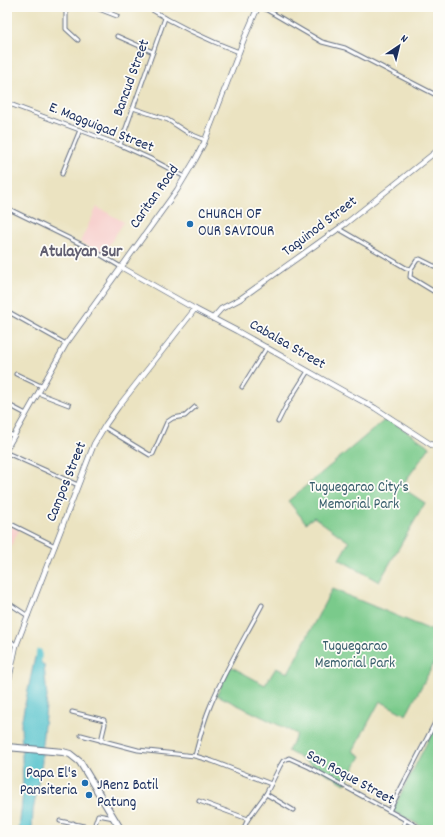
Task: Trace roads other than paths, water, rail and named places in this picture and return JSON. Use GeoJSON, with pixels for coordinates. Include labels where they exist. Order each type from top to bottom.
{"type":"FeatureCollection","features":[{"type":"Feature","properties":{"kind":"highway"},"geometry":{"type":"LineString","coordinates":[[10,747],[63,752],[76,758],[82,765],[121,830]]}},
{"type":"Feature","properties":{"kind":"street"},"geometry":{"type":"LineString","coordinates":[[66,7],[66,29],[78,40]]}},
{"type":"Feature","properties":{"kind":"street"},"geometry":{"type":"LineString","coordinates":[[94,7],[117,16]]}},
{"type":"Feature","properties":{"kind":"street"},"geometry":{"type":"LineString","coordinates":[[147,7],[164,18],[220,45],[239,52]]}},
{"type":"Feature","properties":{"kind":"street","name":"Caritan Road"},"geometry":{"type":"LineString","coordinates":[[7,448],[66,344],[185,177],[205,140],[258,7]]}},
{"type":"Feature","properties":{"kind":"street"},"geometry":{"type":"LineString","coordinates":[[262,7],[314,38],[330,45],[345,48],[438,96]]}},
{"type":"Feature","properties":{"kind":"street","name":"Bancud Street"},"geometry":{"type":"LineString","coordinates":[[120,145],[164,18]]}},
{"type":"Feature","properties":{"kind":"street"},"geometry":{"type":"LineString","coordinates":[[116,36],[153,52]]}},
{"type":"Feature","properties":{"kind":"street","name":"E. Magguigad Street"},"geometry":{"type":"LineString","coordinates":[[7,103],[120,145],[185,177]]}},
{"type":"Feature","properties":{"kind":"street"},"geometry":{"type":"LineString","coordinates":[[133,108],[168,120],[188,133],[205,140]]}},
{"type":"Feature","properties":{"kind":"street"},"geometry":{"type":"LineString","coordinates":[[62,174],[80,130]]}},
{"type":"Feature","properties":{"kind":"street","name":"Taguinod Street"},"geometry":{"type":"LineString","coordinates":[[214,318],[221,310],[240,299],[339,229],[438,150]]}},
{"type":"Feature","properties":{"kind":"street"},"geometry":{"type":"LineString","coordinates":[[7,208],[91,249],[120,267]]}},
{"type":"Feature","properties":{"kind":"street"},"geometry":{"type":"LineString","coordinates":[[339,229],[406,268],[411,269]]}},
{"type":"Feature","properties":{"kind":"street"},"geometry":{"type":"LineString","coordinates":[[438,268],[420,259],[417,260],[411,269],[410,277],[437,293],[438,288]]}},
{"type":"Feature","properties":{"kind":"street","name":"Cabalsa Street"},"geometry":{"type":"LineString","coordinates":[[120,267],[375,408],[438,448]]}},
{"type":"Feature","properties":{"kind":"street","name":"Campos Street"},"geometry":{"type":"LineString","coordinates":[[7,689],[16,646],[94,444],[118,407],[195,309]]}},
{"type":"Feature","properties":{"kind":"street"},"geometry":{"type":"LineString","coordinates":[[7,311],[66,344]]}},
{"type":"Feature","properties":{"kind":"street"},"geometry":{"type":"LineString","coordinates":[[242,387],[267,347]]}},
{"type":"Feature","properties":{"kind":"street"},"geometry":{"type":"LineString","coordinates":[[278,422],[286,406],[308,371]]}},
{"type":"Feature","properties":{"kind":"street"},"geometry":{"type":"LineString","coordinates":[[16,374],[41,386]]}},
{"type":"Feature","properties":{"kind":"street"},"geometry":{"type":"LineString","coordinates":[[38,393],[69,405]]}},
{"type":"Feature","properties":{"kind":"street"},"geometry":{"type":"LineString","coordinates":[[7,404],[26,414]]}},
{"type":"Feature","properties":{"kind":"street"},"geometry":{"type":"LineString","coordinates":[[104,427],[150,455],[153,454],[167,422],[173,418],[185,416],[195,407]]}},
{"type":"Feature","properties":{"kind":"street"},"geometry":{"type":"LineString","coordinates":[[7,433],[14,436]]}},
{"type":"Feature","properties":{"kind":"street"},"geometry":{"type":"LineString","coordinates":[[7,453],[78,485]]}},
{"type":"Feature","properties":{"kind":"street"},"geometry":{"type":"LineString","coordinates":[[7,522],[55,546]]}},
{"type":"Feature","properties":{"kind":"street"},"geometry":{"type":"LineString","coordinates":[[7,602],[28,616]]}},
{"type":"Feature","properties":{"kind":"street"},"geometry":{"type":"LineString","coordinates":[[196,756],[202,728],[212,702],[230,664],[262,605]]}},
{"type":"Feature","properties":{"kind":"street"},"geometry":{"type":"LineString","coordinates":[[7,637],[16,646]]}},
{"type":"Feature","properties":{"kind":"street"},"geometry":{"type":"LineString","coordinates":[[72,712],[104,720],[105,724],[101,741]]}},
{"type":"Feature","properties":{"kind":"street"},"geometry":{"type":"LineString","coordinates":[[389,811],[438,717]]}},
{"type":"Feature","properties":{"kind":"street"},"geometry":{"type":"LineString","coordinates":[[81,735],[148,752],[196,756],[271,784]]}},
{"type":"Feature","properties":{"kind":"street","name":"San Roque Street"},"geometry":{"type":"LineString","coordinates":[[243,830],[248,819],[266,794],[283,761],[289,758],[309,767],[424,830]]}},
{"type":"Feature","properties":{"kind":"street"},"geometry":{"type":"LineString","coordinates":[[266,794],[293,810]]}},
{"type":"Feature","properties":{"kind":"street"},"geometry":{"type":"LineString","coordinates":[[199,801],[248,819]]}},
{"type":"Feature","properties":{"kind":"street"},"geometry":{"type":"LineString","coordinates":[[60,821],[93,829],[98,815],[114,818]]}},
{"type":"Feature","properties":{"kind":"street"},"geometry":{"type":"LineString","coordinates":[[401,830],[406,820]]}},
{"type":"Feature","properties":{"kind":"street"},"geometry":{"type":"LineString","coordinates":[[71,830],[73,823]]}},
{"type":"Feature","properties":{"kind":"water"},"geometry":{"type":"Polygon","coordinates":[[[35,657],[44,665],[47,697],[42,744],[42,762],[33,811],[32,830],[19,830],[23,792],[21,723],[35,657]]]}},
{"type":"Feature","properties":{"kind":"waterway"},"geometry":{"type":"LineString","coordinates":[[38,667],[39,652]]}},
{"type":"Feature","properties":{"kind":"place","name":"CHURCH OF OUR SAVIOUR"},"geometry":{"type":"Point","coordinates":[190,224]}},
{"type":"Feature","properties":{"kind":"place","name":"Papa El's Pansiteria"},"geometry":{"type":"Point","coordinates":[85,783]}},
{"type":"Feature","properties":{"kind":"place","name":"JRenz Batil Patung"},"geometry":{"type":"Point","coordinates":[89,795]}},
{"type":"Feature","properties":{"kind":"district","name":"Atulayan Sur"},"geometry":{"type":"Point","coordinates":[81,253]}},
{"type":"Feature","properties":{"kind":"park label","name":"Tuguegarao City's Memorial Park"},"geometry":{"type":"Point","coordinates":[359,496]}},
{"type":"Feature","properties":{"kind":"park label","name":"Tuguegarao Memorial Park"},"geometry":{"type":"Point","coordinates":[355,656]}}]}
